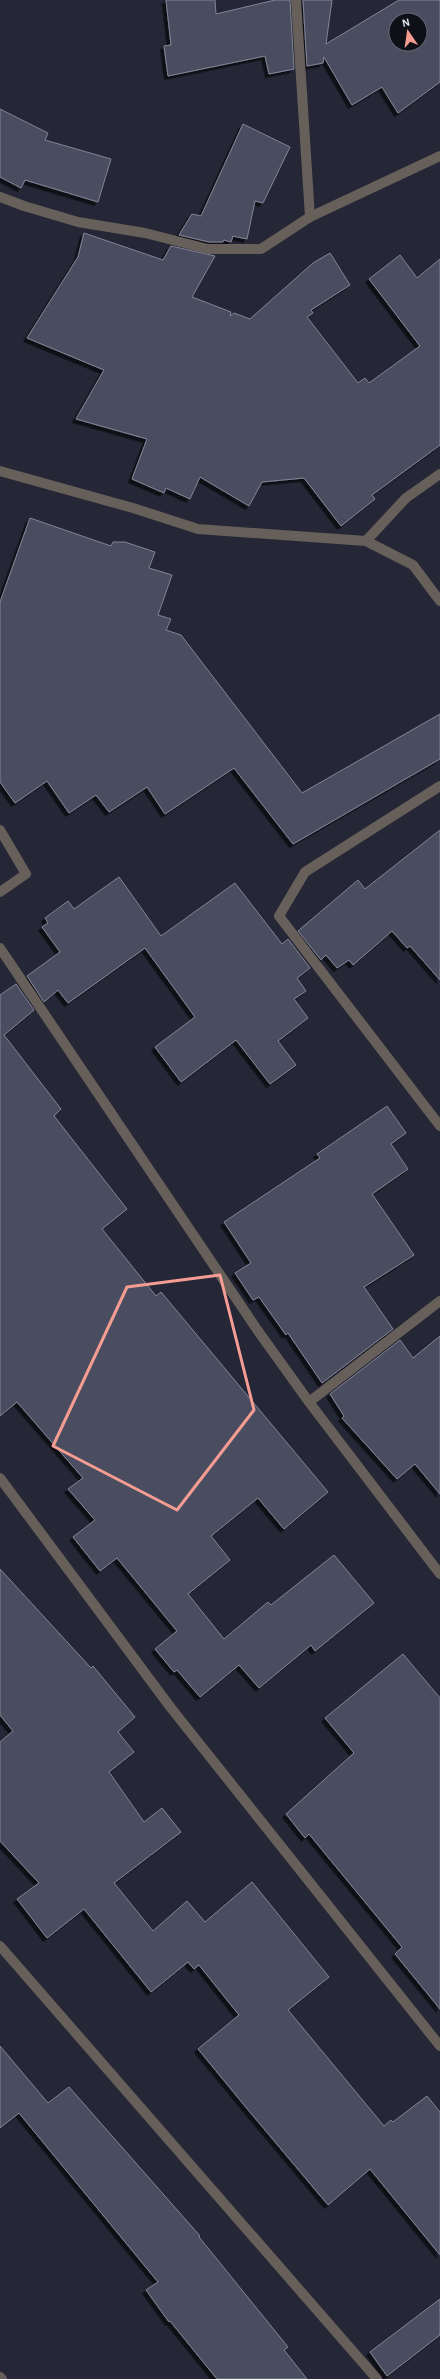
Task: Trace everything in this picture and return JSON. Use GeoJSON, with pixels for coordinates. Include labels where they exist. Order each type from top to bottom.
{"type":"FeatureCollection","features":[{"type":"Feature","properties":{"kind":"street"},"geometry":{"type":"LineString","coordinates":[[296,0],[310,217]]}},
{"type":"Feature","properties":{"kind":"street"},"geometry":{"type":"LineString","coordinates":[[0,197],[24,206],[78,222],[145,233],[208,249],[261,249],[310,217],[440,156]]}},
{"type":"Feature","properties":{"kind":"street"},"geometry":{"type":"LineString","coordinates":[[0,471],[134,508],[198,528],[366,541],[413,565],[440,600]]}},
{"type":"Feature","properties":{"kind":"street"},"geometry":{"type":"LineString","coordinates":[[366,541],[406,498],[440,474]]}},
{"type":"Feature","properties":{"kind":"street"},"geometry":{"type":"LineString","coordinates":[[440,786],[305,872],[279,916],[440,1126]]}},
{"type":"Feature","properties":{"kind":"street"},"geometry":{"type":"LineString","coordinates":[[0,830],[26,874],[0,892]]}},
{"type":"Feature","properties":{"kind":"street"},"geometry":{"type":"LineString","coordinates":[[0,948],[249,1318],[309,1402],[440,1574]]}},
{"type":"Feature","properties":{"kind":"street"},"geometry":{"type":"LineString","coordinates":[[309,1402],[440,1301]]}},
{"type":"Feature","properties":{"kind":"street"},"geometry":{"type":"LineString","coordinates":[[0,1478],[171,1708],[440,2046]]}},
{"type":"Feature","properties":{"kind":"street"},"geometry":{"type":"LineString","coordinates":[[0,1946],[376,2379]]}},
{"type":"Feature","properties":{"kind":"highlighted area"},"geometry":{"type":"Polygon","coordinates":[[[220,1275],[254,1410],[177,1510],[53,1446],[127,1287],[220,1275]]]}},
{"type":"Feature","properties":{"kind":"building"},"geometry":{"type":"Polygon","coordinates":[[[166,0],[215,0],[216,14],[275,0],[290,0],[294,69],[269,74],[265,56],[168,76],[164,46],[171,45],[166,0]]]}},
{"type":"Feature","properties":{"kind":"building"},"geometry":{"type":"Polygon","coordinates":[[[303,0],[332,0],[326,44],[399,0],[440,0],[440,82],[398,113],[382,87],[352,105],[324,57],[323,63],[307,66],[303,0]]]}},
{"type":"Feature","properties":{"kind":"building"},"geometry":{"type":"Polygon","coordinates":[[[0,109],[48,133],[45,140],[111,159],[98,202],[25,180],[21,188],[0,177],[0,109]]]}},
{"type":"Feature","properties":{"kind":"building"},"geometry":{"type":"Polygon","coordinates":[[[243,124],[290,147],[263,203],[255,201],[247,239],[233,236],[231,242],[224,240],[223,242],[209,242],[179,235],[192,214],[201,216],[243,124]]]}},
{"type":"Feature","properties":{"kind":"building"},"geometry":{"type":"Polygon","coordinates":[[[84,233],[163,260],[171,246],[215,256],[192,297],[231,312],[230,316],[234,313],[250,319],[313,263],[330,253],[350,285],[311,310],[313,313],[307,317],[358,383],[365,378],[369,383],[420,346],[369,279],[400,255],[417,278],[440,259],[440,445],[372,495],[375,499],[341,526],[304,478],[262,482],[249,506],[200,477],[190,499],[166,488],[164,493],[132,479],[147,439],[76,419],[104,370],[27,338],[78,257],[84,233]]]}},
{"type":"Feature","properties":{"kind":"building"},"geometry":{"type":"Polygon","coordinates":[[[30,518],[111,546],[113,542],[125,542],[155,552],[149,568],[172,575],[158,615],[171,619],[166,630],[181,635],[302,793],[440,714],[440,759],[293,844],[234,768],[165,814],[147,787],[109,812],[96,795],[69,813],[47,781],[15,803],[0,782],[0,602],[30,518]]]}},
{"type":"Feature","properties":{"kind":"building"},"geometry":{"type":"Polygon","coordinates":[[[440,830],[440,980],[410,946],[407,948],[392,931],[353,965],[349,960],[337,968],[326,955],[321,960],[298,931],[358,880],[365,889],[440,830]]]}},
{"type":"Feature","properties":{"kind":"building"},"geometry":{"type":"Polygon","coordinates":[[[119,877],[161,936],[235,883],[282,944],[288,939],[310,968],[297,978],[306,991],[294,999],[308,1018],[278,1041],[296,1065],[270,1084],[236,1040],[181,1082],[155,1047],[195,1017],[145,948],[68,1003],[58,990],[44,1002],[27,976],[60,952],[42,927],[48,923],[45,918],[68,901],[74,909],[119,877]]]}},
{"type":"Feature","properties":{"kind":"building"},"geometry":{"type":"Polygon","coordinates":[[[16,984],[34,1010],[4,1035],[61,1109],[54,1116],[127,1209],[102,1229],[156,1296],[161,1292],[328,1492],[284,1529],[258,1498],[211,1536],[230,1560],[188,1594],[224,1639],[268,1602],[271,1605],[334,1555],[374,1603],[315,1651],[311,1645],[259,1688],[239,1665],[200,1697],[177,1670],[174,1672],[155,1649],[177,1631],[117,1558],[100,1571],[73,1537],[95,1520],[68,1489],[83,1478],[17,1402],[0,1416],[0,995],[16,984]]]}},
{"type":"Feature","properties":{"kind":"building"},"geometry":{"type":"Polygon","coordinates":[[[387,1106],[406,1133],[391,1144],[408,1169],[372,1194],[414,1255],[364,1287],[393,1329],[322,1383],[288,1333],[286,1335],[259,1297],[253,1300],[235,1273],[251,1263],[224,1222],[320,1158],[317,1154],[387,1106]]]}},
{"type":"Feature","properties":{"kind":"building"},"geometry":{"type":"Polygon","coordinates":[[[440,1336],[440,1494],[415,1464],[397,1479],[342,1418],[344,1416],[330,1394],[400,1340],[413,1358],[440,1336]]]}},
{"type":"Feature","properties":{"kind":"building"},"geometry":{"type":"Polygon","coordinates":[[[0,1569],[91,1668],[93,1666],[135,1717],[118,1732],[134,1752],[109,1772],[144,1822],[162,1808],[181,1832],[114,1883],[153,1931],[187,1901],[205,1922],[252,1882],[329,1977],[288,2010],[384,2126],[391,2120],[393,2122],[427,2096],[440,2112],[440,2255],[370,2169],[328,2205],[249,2111],[198,2049],[239,2015],[199,1965],[194,1969],[188,1962],[151,1992],[84,1909],[47,1938],[17,1899],[39,1883],[0,1841],[0,1742],[13,1731],[0,1715],[0,1569]]]}},
{"type":"Feature","properties":{"kind":"building"},"geometry":{"type":"Polygon","coordinates":[[[403,1654],[440,1698],[440,2009],[395,1954],[402,1947],[309,1834],[305,1838],[286,1814],[354,1753],[325,1718],[403,1654]]]}},
{"type":"Feature","properties":{"kind":"building"},"geometry":{"type":"Polygon","coordinates":[[[0,2046],[48,2103],[69,2087],[200,2236],[199,2237],[288,2347],[284,2350],[307,2379],[217,2379],[170,2321],[169,2322],[146,2290],[158,2282],[19,2113],[0,2128],[0,2046]]]}},
{"type":"Feature","properties":{"kind":"building"},"geometry":{"type":"Polygon","coordinates":[[[440,2299],[440,2335],[387,2376],[370,2352],[440,2299]]]}}]}
